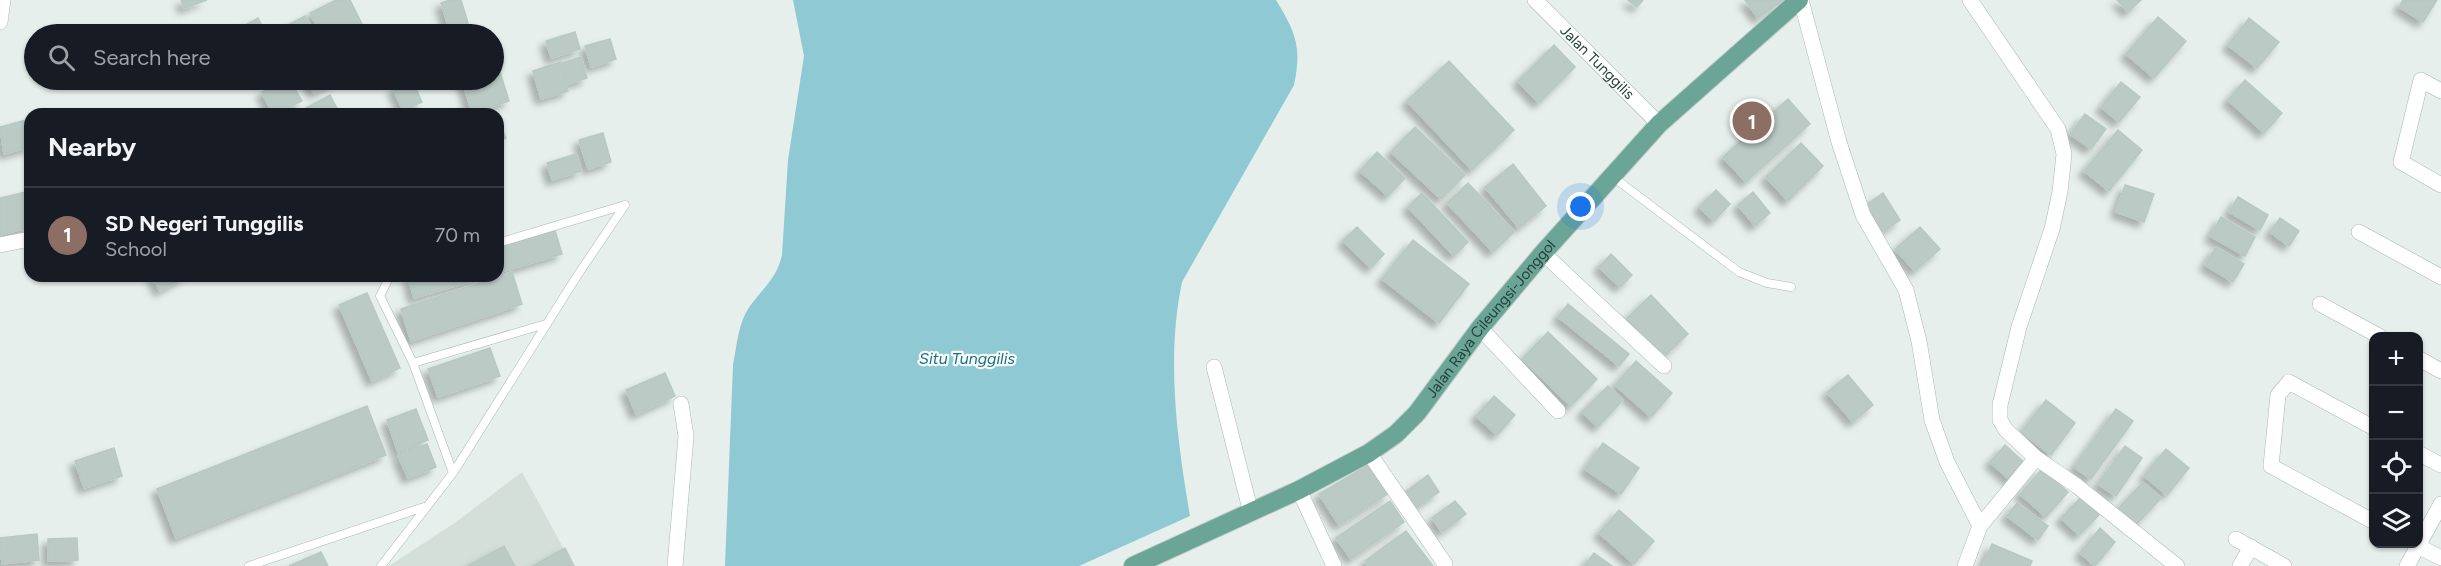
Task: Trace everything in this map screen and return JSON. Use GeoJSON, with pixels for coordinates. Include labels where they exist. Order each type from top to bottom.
{"type":"FeatureCollection","features":[{"type":"Feature","properties":{"kind":"main road","name":"Jalan Raya Cileungsi-Jonggol"},"geometry":{"type":"LineString","coordinates":[[1133,566],[1299,490],[1369,453],[1396,434],[1417,413],[1480,328],[1543,253],[1659,124],[1800,0]]}},
{"type":"Feature","properties":{"kind":"street"},"geometry":{"type":"LineString","coordinates":[[0,22],[3,0]]}},
{"type":"Feature","properties":{"kind":"street","name":"Jalan Tunggilis"},"geometry":{"type":"LineString","coordinates":[[1535,0],[1659,124]]}},
{"type":"Feature","properties":{"kind":"street"},"geometry":{"type":"LineString","coordinates":[[1800,0],[1839,142],[1863,214],[1906,290],[1919,341],[1932,420],[1947,462],[1980,526]]}},
{"type":"Feature","properties":{"kind":"street"},"geometry":{"type":"LineString","coordinates":[[1970,0],[2058,129],[2064,154],[2060,192],[2052,229],[2019,327],[2000,405],[2000,420],[2006,430],[2036,458],[2078,486],[2176,566]]}},
{"type":"Feature","properties":{"kind":"street"},"geometry":{"type":"LineString","coordinates":[[2441,91],[2421,80],[2401,162],[2441,185]]}},
{"type":"Feature","properties":{"kind":"street"},"geometry":{"type":"LineString","coordinates":[[2359,232],[2441,277]]}},
{"type":"Feature","properties":{"kind":"street"},"geometry":{"type":"LineString","coordinates":[[0,245],[24,240]]}},
{"type":"Feature","properties":{"kind":"street"},"geometry":{"type":"LineString","coordinates":[[1543,253],[1664,366]]}},
{"type":"Feature","properties":{"kind":"street"},"geometry":{"type":"LineString","coordinates":[[2320,304],[2372,332]]}},
{"type":"Feature","properties":{"kind":"street"},"geometry":{"type":"LineString","coordinates":[[1480,328],[1558,411]]}},
{"type":"Feature","properties":{"kind":"street"},"geometry":{"type":"LineString","coordinates":[[2423,361],[2441,371]]}},
{"type":"Feature","properties":{"kind":"street"},"geometry":{"type":"LineString","coordinates":[[1214,367],[1251,513]]}},
{"type":"Feature","properties":{"kind":"street"},"geometry":{"type":"LineString","coordinates":[[2369,426],[2289,381],[2278,395],[2271,466],[2369,520]]}},
{"type":"Feature","properties":{"kind":"street"},"geometry":{"type":"LineString","coordinates":[[675,566],[686,436],[681,404]]}},
{"type":"Feature","properties":{"kind":"street"},"geometry":{"type":"LineString","coordinates":[[1369,453],[1445,564]]}},
{"type":"Feature","properties":{"kind":"street"},"geometry":{"type":"LineString","coordinates":[[2423,456],[2441,465]]}},
{"type":"Feature","properties":{"kind":"street"},"geometry":{"type":"LineString","coordinates":[[1965,566],[1980,526],[2036,458]]}},
{"type":"Feature","properties":{"kind":"street"},"geometry":{"type":"LineString","coordinates":[[1299,490],[1334,566]]}},
{"type":"Feature","properties":{"kind":"street"},"geometry":{"type":"LineString","coordinates":[[2423,533],[2441,504]]}},
{"type":"Feature","properties":{"kind":"street"},"geometry":{"type":"LineString","coordinates":[[2236,539],[2284,566]]}},
{"type":"Feature","properties":{"kind":"street"},"geometry":{"type":"LineString","coordinates":[[2240,566],[2251,547]]}},
{"type":"Feature","properties":{"kind":"street"},"geometry":{"type":"LineString","coordinates":[[2407,566],[2414,548]]}},
{"type":"Feature","properties":{"kind":"street"},"geometry":{"type":"LineString","coordinates":[[2423,548],[2441,558]]}},
{"type":"Feature","properties":{"kind":"lane"},"geometry":{"type":"LineString","coordinates":[[1613,177],[1739,272],[1767,284],[1791,287]]}},
{"type":"Feature","properties":{"kind":"lane"},"geometry":{"type":"LineString","coordinates":[[381,566],[453,473],[546,324],[625,205],[504,241]]}},
{"type":"Feature","properties":{"kind":"lane"},"geometry":{"type":"LineString","coordinates":[[387,282],[380,297],[413,363],[453,473]]}},
{"type":"Feature","properties":{"kind":"lane"},"geometry":{"type":"LineString","coordinates":[[413,363],[546,324]]}},
{"type":"Feature","properties":{"kind":"lane"},"geometry":{"type":"LineString","coordinates":[[249,566],[425,507]]}},
{"type":"Feature","properties":{"kind":"shaded area"},"geometry":{"type":"Polygon","coordinates":[[[522,472],[573,566],[389,566],[456,522],[522,472]]]}},
{"type":"Feature","properties":{"kind":"water","name":"Situ Tunggilis"},"geometry":{"type":"Polygon","coordinates":[[[793,0],[1276,0],[1296,41],[1297,60],[1294,85],[1182,282],[1177,311],[1175,399],[1190,516],[1079,566],[725,566],[733,365],[737,342],[746,313],[773,276],[782,255],[788,160],[804,56],[793,0]]]}},
{"type":"Feature","properties":{"kind":"building"},"geometry":{"type":"Polygon","coordinates":[[[181,0],[207,0],[184,8],[181,0]]]}},
{"type":"Feature","properties":{"kind":"building"},"geometry":{"type":"Polygon","coordinates":[[[336,0],[350,0],[362,24],[316,24],[310,13],[336,0]]]}},
{"type":"Feature","properties":{"kind":"building"},"geometry":{"type":"Polygon","coordinates":[[[461,0],[468,23],[447,24],[441,3],[461,0]]]}},
{"type":"Feature","properties":{"kind":"building"},"geometry":{"type":"Polygon","coordinates":[[[1628,0],[1643,0],[1637,7],[1628,0]]]}},
{"type":"Feature","properties":{"kind":"building"},"geometry":{"type":"Polygon","coordinates":[[[1745,0],[1784,0],[1758,18],[1745,0]]]}},
{"type":"Feature","properties":{"kind":"building"},"geometry":{"type":"Polygon","coordinates":[[[2117,0],[2141,0],[2128,12],[2117,0]]]}},
{"type":"Feature","properties":{"kind":"building"},"geometry":{"type":"Polygon","coordinates":[[[2403,0],[2437,0],[2423,22],[2399,7],[2403,0]]]}},
{"type":"Feature","properties":{"kind":"building"},"geometry":{"type":"Polygon","coordinates":[[[305,16],[310,24],[290,24],[305,16]]]}},
{"type":"Feature","properties":{"kind":"building"},"geometry":{"type":"Polygon","coordinates":[[[2158,17],[2186,41],[2154,78],[2126,54],[2158,17]]]}},
{"type":"Feature","properties":{"kind":"building"},"geometry":{"type":"Polygon","coordinates":[[[258,18],[261,24],[247,24],[258,18]]]}},
{"type":"Feature","properties":{"kind":"building"},"geometry":{"type":"Polygon","coordinates":[[[2249,18],[2279,42],[2257,68],[2228,45],[2249,18]]]}},
{"type":"Feature","properties":{"kind":"building"},"geometry":{"type":"Polygon","coordinates":[[[575,32],[580,49],[551,58],[546,41],[575,32]]]}},
{"type":"Feature","properties":{"kind":"building"},"geometry":{"type":"Polygon","coordinates":[[[610,39],[616,59],[591,67],[585,46],[610,39]]]}},
{"type":"Feature","properties":{"kind":"building"},"geometry":{"type":"Polygon","coordinates":[[[1554,45],[1575,67],[1539,103],[1518,81],[1554,45]]]}},
{"type":"Feature","properties":{"kind":"building"},"geometry":{"type":"Polygon","coordinates":[[[581,57],[587,78],[568,84],[562,63],[581,57]]]}},
{"type":"Feature","properties":{"kind":"building"},"geometry":{"type":"Polygon","coordinates":[[[1449,61],[1514,130],[1472,170],[1407,101],[1449,61]]]}},
{"type":"Feature","properties":{"kind":"building"},"geometry":{"type":"Polygon","coordinates":[[[560,62],[568,91],[541,99],[533,71],[560,62]]]}},
{"type":"Feature","properties":{"kind":"building"},"geometry":{"type":"Polygon","coordinates":[[[2245,80],[2282,113],[2264,133],[2228,100],[2245,80]]]}},
{"type":"Feature","properties":{"kind":"building"},"geometry":{"type":"Polygon","coordinates":[[[2121,82],[2140,97],[2119,122],[2101,107],[2121,82]]]}},
{"type":"Feature","properties":{"kind":"building"},"geometry":{"type":"Polygon","coordinates":[[[504,85],[509,101],[487,108],[470,108],[465,90],[504,90],[504,85]]]}},
{"type":"Feature","properties":{"kind":"building"},"geometry":{"type":"Polygon","coordinates":[[[296,90],[302,101],[286,108],[270,108],[262,92],[296,90]]]}},
{"type":"Feature","properties":{"kind":"building"},"geometry":{"type":"Polygon","coordinates":[[[394,90],[417,90],[422,102],[402,108],[394,90]]]}},
{"type":"Feature","properties":{"kind":"building"},"geometry":{"type":"Polygon","coordinates":[[[330,95],[337,108],[306,108],[330,95]]]}},
{"type":"Feature","properties":{"kind":"building"},"geometry":{"type":"Polygon","coordinates":[[[1788,99],[1810,124],[1746,182],[1723,157],[1788,99]]]}},
{"type":"Feature","properties":{"kind":"building"},"geometry":{"type":"Polygon","coordinates":[[[2085,114],[2106,129],[2091,149],[2070,134],[2085,114]]]}},
{"type":"Feature","properties":{"kind":"building"},"geometry":{"type":"Polygon","coordinates":[[[24,121],[24,149],[4,154],[0,127],[24,121]]]}},
{"type":"Feature","properties":{"kind":"building"},"geometry":{"type":"Polygon","coordinates":[[[1415,127],[1465,175],[1441,199],[1391,152],[1415,127]]]}},
{"type":"Feature","properties":{"kind":"building"},"geometry":{"type":"Polygon","coordinates":[[[2118,130],[2142,150],[2109,191],[2084,171],[2118,130]]]}},
{"type":"Feature","properties":{"kind":"building"},"geometry":{"type":"Polygon","coordinates":[[[603,133],[611,162],[588,169],[579,140],[603,133]]]}},
{"type":"Feature","properties":{"kind":"building"},"geometry":{"type":"Polygon","coordinates":[[[1801,143],[1823,166],[1788,201],[1766,177],[1801,143]]]}},
{"type":"Feature","properties":{"kind":"building"},"geometry":{"type":"Polygon","coordinates":[[[1377,152],[1405,178],[1388,196],[1360,171],[1377,152]]]}},
{"type":"Feature","properties":{"kind":"building"},"geometry":{"type":"Polygon","coordinates":[[[576,154],[581,171],[552,180],[547,163],[576,154]]]}},
{"type":"Feature","properties":{"kind":"building"},"geometry":{"type":"Polygon","coordinates":[[[1513,164],[1546,206],[1519,228],[1485,187],[1513,164]]]}},
{"type":"Feature","properties":{"kind":"building"},"geometry":{"type":"Polygon","coordinates":[[[1468,183],[1514,232],[1493,252],[1447,203],[1468,183]]]}},
{"type":"Feature","properties":{"kind":"building"},"geometry":{"type":"Polygon","coordinates":[[[2125,185],[2154,194],[2144,222],[2116,212],[2125,185]]]}},
{"type":"Feature","properties":{"kind":"building"},"geometry":{"type":"Polygon","coordinates":[[[1716,190],[1730,204],[1714,221],[1699,207],[1716,190]]]}},
{"type":"Feature","properties":{"kind":"building"},"geometry":{"type":"Polygon","coordinates":[[[24,192],[24,229],[0,235],[0,198],[24,192]]]}},
{"type":"Feature","properties":{"kind":"building"},"geometry":{"type":"Polygon","coordinates":[[[1753,192],[1770,213],[1755,226],[1738,205],[1753,192]]]}},
{"type":"Feature","properties":{"kind":"building"},"geometry":{"type":"Polygon","coordinates":[[[1422,193],[1468,242],[1454,256],[1408,207],[1422,193]]]}},
{"type":"Feature","properties":{"kind":"building"},"geometry":{"type":"Polygon","coordinates":[[[1883,193],[1900,220],[1883,232],[1866,205],[1883,193]]]}},
{"type":"Feature","properties":{"kind":"building"},"geometry":{"type":"Polygon","coordinates":[[[2238,197],[2268,215],[2260,230],[2229,212],[2238,197]]]}},
{"type":"Feature","properties":{"kind":"building"},"geometry":{"type":"Polygon","coordinates":[[[2221,217],[2255,237],[2245,256],[2210,236],[2221,217]]]}},
{"type":"Feature","properties":{"kind":"building"},"geometry":{"type":"Polygon","coordinates":[[[2280,218],[2299,231],[2289,246],[2270,232],[2280,218]]]}},
{"type":"Feature","properties":{"kind":"building"},"geometry":{"type":"Polygon","coordinates":[[[554,227],[562,254],[504,271],[504,242],[554,227]]]}},
{"type":"Feature","properties":{"kind":"building"},"geometry":{"type":"Polygon","coordinates":[[[1357,227],[1384,254],[1371,268],[1343,241],[1357,227]]]}},
{"type":"Feature","properties":{"kind":"building"},"geometry":{"type":"Polygon","coordinates":[[[1920,227],[1940,249],[1915,271],[1895,249],[1920,227]]]}},
{"type":"Feature","properties":{"kind":"building"},"geometry":{"type":"Polygon","coordinates":[[[1413,240],[1469,284],[1439,323],[1382,279],[1413,240]]]}},
{"type":"Feature","properties":{"kind":"building"},"geometry":{"type":"Polygon","coordinates":[[[2216,247],[2244,264],[2233,282],[2205,265],[2216,247]]]}},
{"type":"Feature","properties":{"kind":"building"},"geometry":{"type":"Polygon","coordinates":[[[1611,254],[1632,275],[1620,287],[1599,267],[1611,254]]]}},
{"type":"Feature","properties":{"kind":"building"},"geometry":{"type":"Polygon","coordinates":[[[512,272],[522,304],[411,341],[401,309],[482,282],[504,282],[504,275],[512,272]]]}},
{"type":"Feature","properties":{"kind":"building"},"geometry":{"type":"Polygon","coordinates":[[[155,282],[176,282],[160,291],[155,282]]]}},
{"type":"Feature","properties":{"kind":"building"},"geometry":{"type":"Polygon","coordinates":[[[410,282],[469,282],[414,298],[410,282]]]}},
{"type":"Feature","properties":{"kind":"building"},"geometry":{"type":"Polygon","coordinates":[[[367,293],[400,368],[372,381],[339,305],[367,293]]]}},
{"type":"Feature","properties":{"kind":"building"},"geometry":{"type":"Polygon","coordinates":[[[1651,295],[1688,334],[1664,357],[1627,318],[1651,295]]]}},
{"type":"Feature","properties":{"kind":"building"},"geometry":{"type":"Polygon","coordinates":[[[1568,304],[1629,354],[1619,366],[1558,317],[1568,304]]]}},
{"type":"Feature","properties":{"kind":"building"},"geometry":{"type":"Polygon","coordinates":[[[1548,332],[1597,379],[1571,406],[1522,359],[1548,332]]]}},
{"type":"Feature","properties":{"kind":"building"},"geometry":{"type":"Polygon","coordinates":[[[490,348],[500,376],[438,397],[428,369],[490,348]]]}},
{"type":"Feature","properties":{"kind":"building"},"geometry":{"type":"Polygon","coordinates":[[[1636,361],[1672,393],[1651,417],[1615,385],[1636,361]]]}},
{"type":"Feature","properties":{"kind":"building"},"geometry":{"type":"Polygon","coordinates":[[[665,373],[675,396],[636,414],[626,390],[665,373]]]}},
{"type":"Feature","properties":{"kind":"building"},"geometry":{"type":"Polygon","coordinates":[[[1848,375],[1873,405],[1853,422],[1827,392],[1848,375]]]}},
{"type":"Feature","properties":{"kind":"building"},"geometry":{"type":"Polygon","coordinates":[[[1608,386],[1623,400],[1598,427],[1582,412],[1608,386]]]}},
{"type":"Feature","properties":{"kind":"building"},"geometry":{"type":"Polygon","coordinates":[[[1494,396],[1515,415],[1497,435],[1476,416],[1494,396]]]}},
{"type":"Feature","properties":{"kind":"building"},"geometry":{"type":"Polygon","coordinates":[[[2046,400],[2075,423],[2051,455],[2021,432],[2046,400]]]}},
{"type":"Feature","properties":{"kind":"building"},"geometry":{"type":"Polygon","coordinates":[[[367,406],[386,455],[176,538],[157,489],[367,406]]]}},
{"type":"Feature","properties":{"kind":"building"},"geometry":{"type":"Polygon","coordinates":[[[416,409],[428,440],[398,452],[387,420],[416,409]]]}},
{"type":"Feature","properties":{"kind":"building"},"geometry":{"type":"Polygon","coordinates":[[[2116,409],[2133,421],[2091,479],[2074,467],[2116,409]]]}},
{"type":"Feature","properties":{"kind":"building"},"geometry":{"type":"Polygon","coordinates":[[[1603,443],[1639,468],[1621,494],[1585,469],[1603,443]]]}},
{"type":"Feature","properties":{"kind":"building"},"geometry":{"type":"Polygon","coordinates":[[[427,444],[436,467],[408,478],[398,455],[427,444]]]}},
{"type":"Feature","properties":{"kind":"building"},"geometry":{"type":"Polygon","coordinates":[[[2005,445],[2026,464],[2011,481],[1990,462],[2005,445]]]}},
{"type":"Feature","properties":{"kind":"building"},"geometry":{"type":"Polygon","coordinates":[[[2125,446],[2142,458],[2116,496],[2098,484],[2125,446]]]}},
{"type":"Feature","properties":{"kind":"building"},"geometry":{"type":"Polygon","coordinates":[[[114,448],[122,476],[84,488],[75,461],[114,448]]]}},
{"type":"Feature","properties":{"kind":"building"},"geometry":{"type":"Polygon","coordinates":[[[2166,449],[2189,468],[2167,495],[2144,476],[2166,449]]]}},
{"type":"Feature","properties":{"kind":"building"},"geometry":{"type":"Polygon","coordinates":[[[1370,464],[1389,493],[1339,525],[1319,494],[1370,464]]]}},
{"type":"Feature","properties":{"kind":"building"},"geometry":{"type":"Polygon","coordinates":[[[2042,469],[2068,492],[2046,517],[2020,494],[2042,469]]]}},
{"type":"Feature","properties":{"kind":"building"},"geometry":{"type":"Polygon","coordinates":[[[1428,475],[1439,492],[1415,508],[1404,493],[1428,475]]]}},
{"type":"Feature","properties":{"kind":"building"},"geometry":{"type":"Polygon","coordinates":[[[2143,482],[2161,498],[2134,527],[2117,510],[2143,482]]]}},
{"type":"Feature","properties":{"kind":"building"},"geometry":{"type":"Polygon","coordinates":[[[2081,497],[2099,515],[2079,535],[2061,518],[2081,497]]]}},
{"type":"Feature","properties":{"kind":"building"},"geometry":{"type":"Polygon","coordinates":[[[1390,501],[1404,522],[1351,559],[1336,538],[1390,501]]]}},
{"type":"Feature","properties":{"kind":"building"},"geometry":{"type":"Polygon","coordinates":[[[1455,501],[1466,514],[1442,532],[1432,518],[1455,501]]]}},
{"type":"Feature","properties":{"kind":"building"},"geometry":{"type":"Polygon","coordinates":[[[2017,503],[2048,526],[2038,540],[2007,516],[2017,503]]]}},
{"type":"Feature","properties":{"kind":"building"},"geometry":{"type":"Polygon","coordinates":[[[1619,510],[1654,541],[1634,564],[1599,533],[1619,510]]]}},
{"type":"Feature","properties":{"kind":"building"},"geometry":{"type":"Polygon","coordinates":[[[2100,528],[2115,542],[2095,566],[2080,553],[2100,528]]]}},
{"type":"Feature","properties":{"kind":"building"},"geometry":{"type":"Polygon","coordinates":[[[1406,531],[1433,566],[1368,566],[1365,561],[1406,531]]]}},
{"type":"Feature","properties":{"kind":"building"},"geometry":{"type":"Polygon","coordinates":[[[37,534],[39,560],[2,564],[0,538],[37,534]]]}},
{"type":"Feature","properties":{"kind":"building"},"geometry":{"type":"Polygon","coordinates":[[[77,538],[78,560],[48,561],[48,539],[77,538]]]}},
{"type":"Feature","properties":{"kind":"building"},"geometry":{"type":"Polygon","coordinates":[[[1992,544],[2032,561],[2030,566],[1983,566],[1992,544]]]}},
{"type":"Feature","properties":{"kind":"building"},"geometry":{"type":"Polygon","coordinates":[[[504,546],[515,566],[468,566],[504,546]]]}},
{"type":"Feature","properties":{"kind":"building"},"geometry":{"type":"Polygon","coordinates":[[[565,548],[574,566],[533,566],[565,548]]]}},
{"type":"Feature","properties":{"kind":"building"},"geometry":{"type":"Polygon","coordinates":[[[321,552],[328,566],[289,566],[321,552]]]}},
{"type":"Feature","properties":{"kind":"building"},"geometry":{"type":"Polygon","coordinates":[[[1594,553],[1612,566],[1584,566],[1594,553]]]}},
{"type":"Feature","properties":{"kind":"place","name":"SD Negeri Tunggilis"},"geometry":{"type":"Point","coordinates":[1752,121]}}]}
